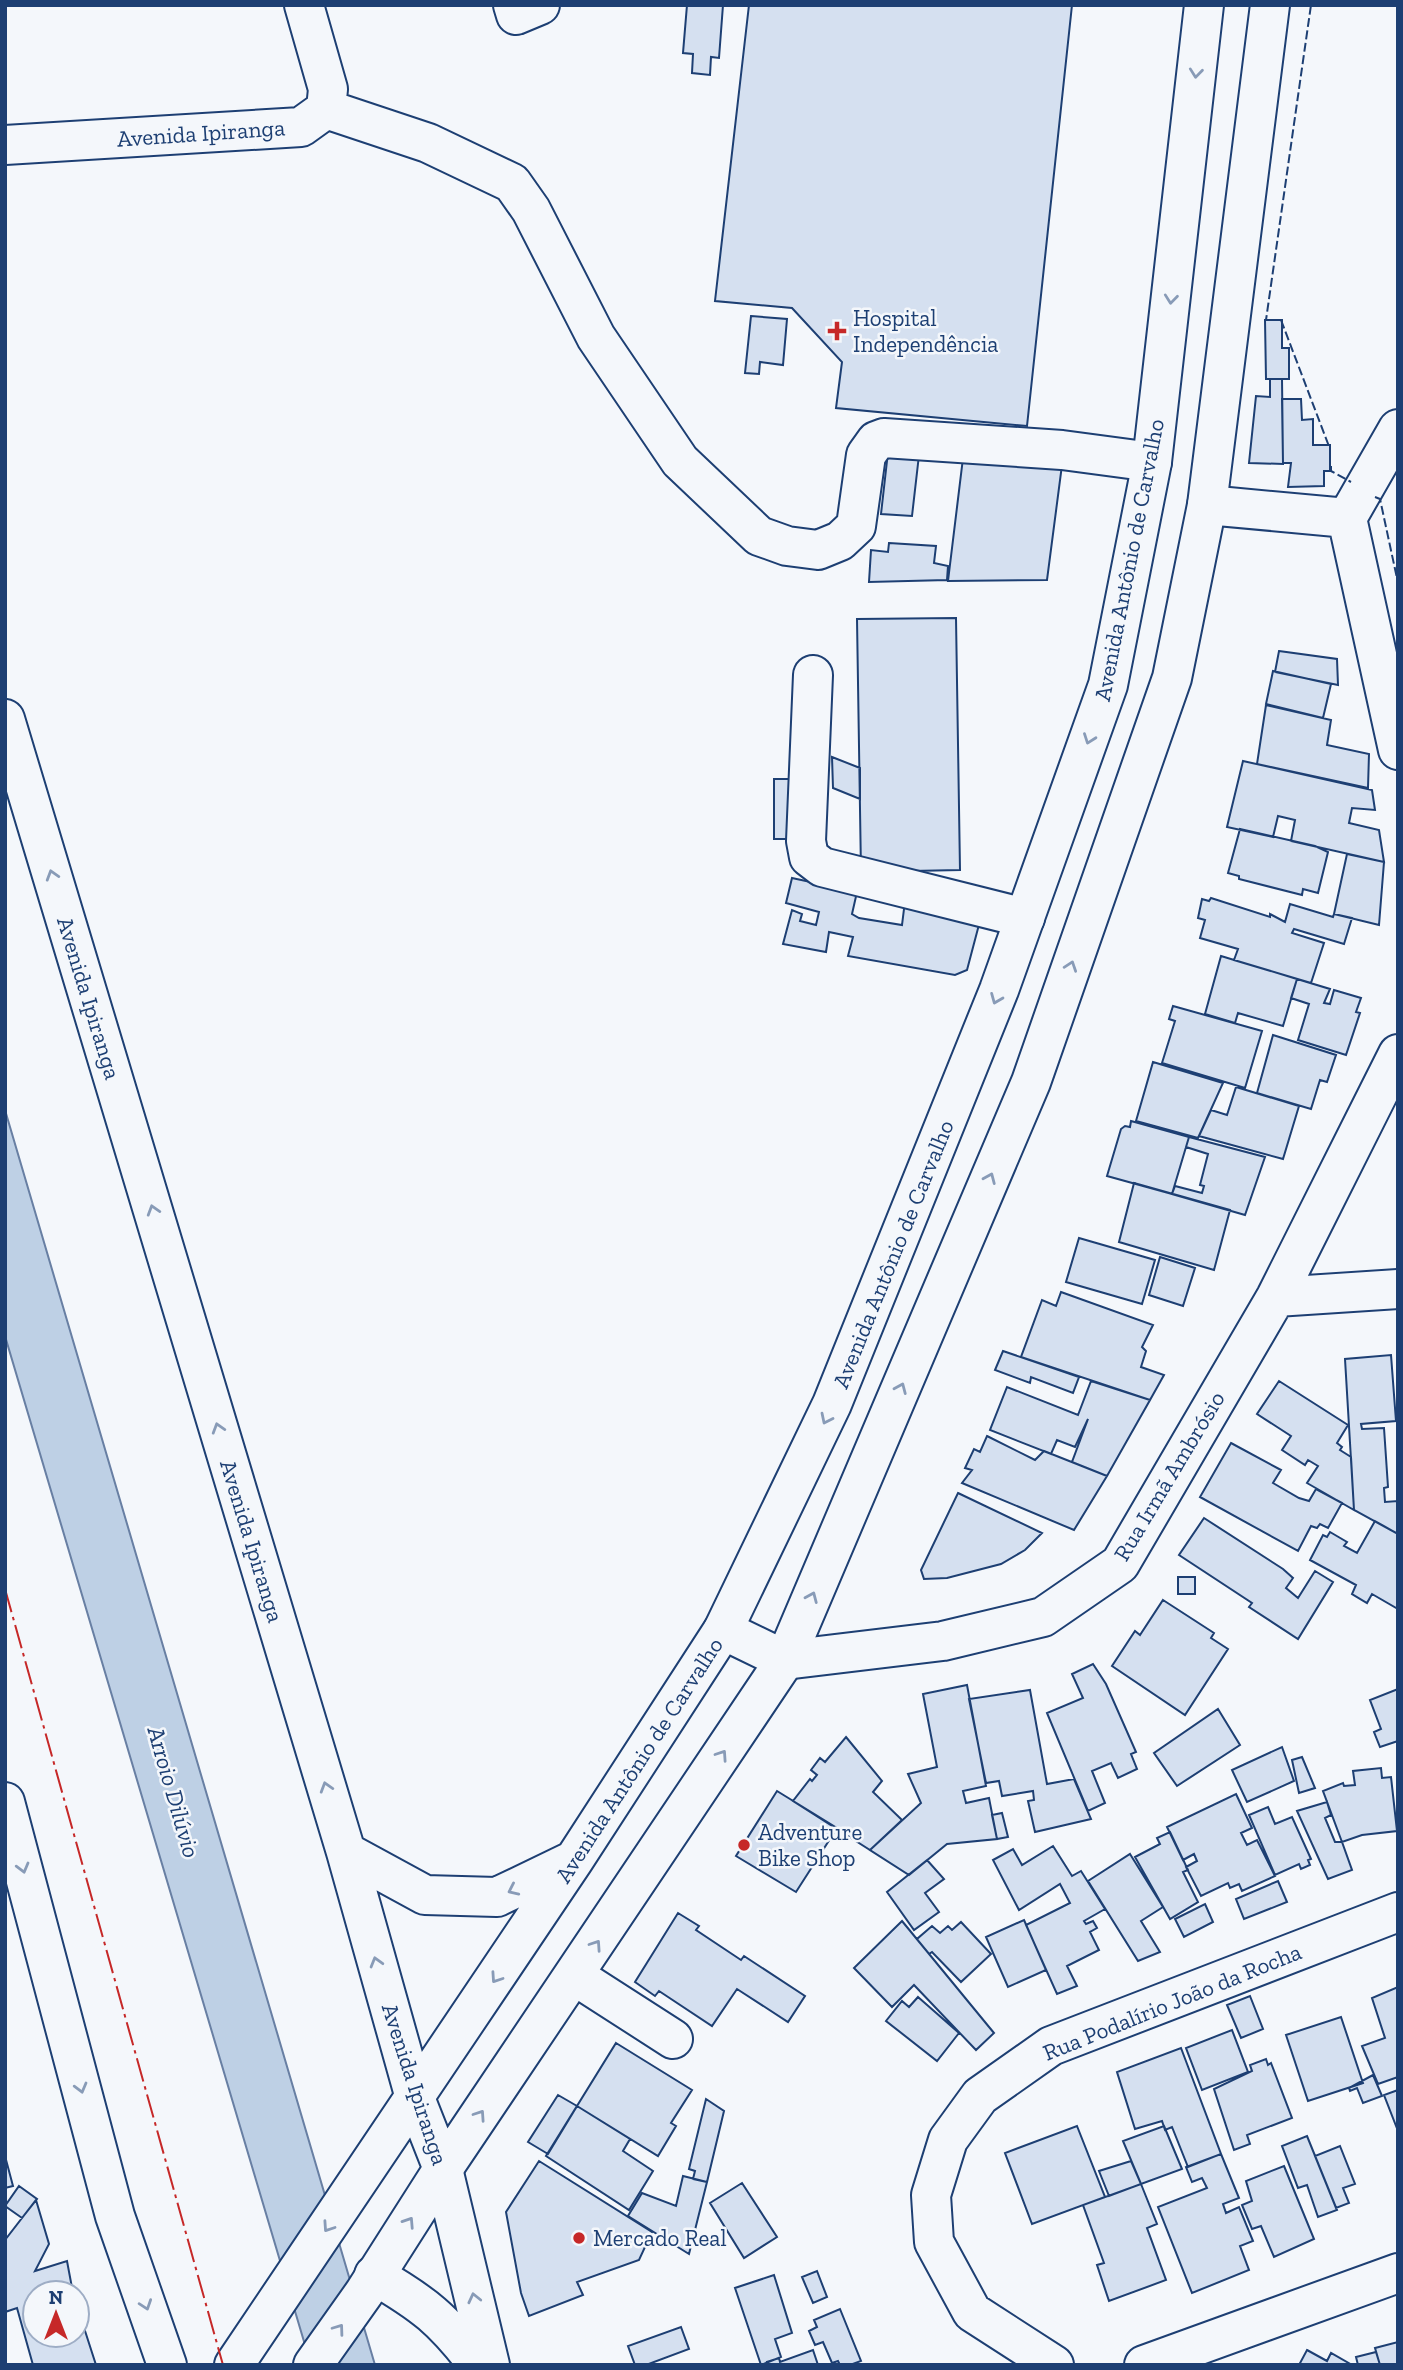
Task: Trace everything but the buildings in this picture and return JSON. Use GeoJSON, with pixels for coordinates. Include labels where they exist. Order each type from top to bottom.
{"type":"FeatureCollection","features":[{"type":"Feature","properties":{"kind":"main road"},"geometry":{"type":"LineString","coordinates":[[303,5],[328,89],[326,109],[428,143],[512,183],[531,210],[596,337],[680,461],[759,536],[787,546],[818,550],[839,541],[856,526],[866,455],[876,441],[884,438],[1062,450],[1152,462]]}},
{"type":"Feature","properties":{"kind":"main road"},"geometry":{"type":"LineString","coordinates":[[513,5],[516,15],[540,5]]}},
{"type":"Feature","properties":{"kind":"main road","name":"Avenida Antônio de Carvalho"},"geometry":{"type":"LineString","coordinates":[[234,2365],[574,1860],[723,1630],[832,1404],[999,990],[1108,685],[1152,462],[1204,5]]}},
{"type":"Feature","properties":{"kind":"main road"},"geometry":{"type":"LineString","coordinates":[[313,2365],[785,1660],[1031,1082],[1172,678],[1207,505],[1269,5]]}},
{"type":"Feature","properties":{"kind":"main road","name":"Avenida Ipiranga"},"geometry":{"type":"LineString","coordinates":[[5,145],[301,127],[326,109]]}},
{"type":"Feature","properties":{"kind":"main road"},"geometry":{"type":"LineString","coordinates":[[1398,429],[1348,518],[1398,750]]}},
{"type":"Feature","properties":{"kind":"main road"},"geometry":{"type":"LineString","coordinates":[[1207,505],[1348,518]]}},
{"type":"Feature","properties":{"kind":"main road"},"geometry":{"type":"LineString","coordinates":[[813,675],[806,841],[809,857],[822,867],[1025,918]]}},
{"type":"Feature","properties":{"kind":"main road","name":"Avenida Ipiranga"},"geometry":{"type":"LineString","coordinates":[[5,719],[346,1852],[415,2098],[443,2169],[490,2365]]}},
{"type":"Feature","properties":{"kind":"main road","name":"Rua Irmã Ambrósio"},"geometry":{"type":"LineString","coordinates":[[785,1660],[943,1641],[1042,1617],[1119,1564],[1276,1297],[1398,1054]]}},
{"type":"Feature","properties":{"kind":"main road"},"geometry":{"type":"LineString","coordinates":[[1276,1297],[1398,1289]]}},
{"type":"Feature","properties":{"kind":"main road"},"geometry":{"type":"LineString","coordinates":[[723,1630],[785,1660]]}},
{"type":"Feature","properties":{"kind":"main road"},"geometry":{"type":"LineString","coordinates":[[5,1802],[116,2216],[167,2365]]}},
{"type":"Feature","properties":{"kind":"main road"},"geometry":{"type":"LineString","coordinates":[[346,1852],[425,1895],[497,1897],[574,1860]]}},
{"type":"Feature","properties":{"kind":"main road","name":"Rua Podalírio João da Rocha"},"geometry":{"type":"LineString","coordinates":[[1054,2365],[972,2312],[934,2242],[931,2194],[948,2140],[980,2096],[1051,2046],[1398,1912]]}},
{"type":"Feature","properties":{"kind":"main road"},"geometry":{"type":"LineString","coordinates":[[575,1976],[673,2039]]}},
{"type":"Feature","properties":{"kind":"main road"},"geometry":{"type":"LineString","coordinates":[[1144,2365],[1398,2273]]}},
{"type":"Feature","properties":{"kind":"main road"},"geometry":{"type":"LineString","coordinates":[[369,2284],[418,2301],[449,2327],[478,2365]]}},
{"type":"Feature","properties":{"kind":"water","name":"Arroio Dilúvio"},"geometry":{"type":"Polygon","coordinates":[[[5,1110],[375,2365],[311,2365],[5,1336],[5,1110]]]}},
{"type":"Feature","properties":{"kind":"fence"},"geometry":{"type":"LineString","coordinates":[[1270,320],[1266,320],[1311,5]]}},
{"type":"Feature","properties":{"kind":"fence"},"geometry":{"type":"LineString","coordinates":[[1281,320],[1330,449]]}},
{"type":"Feature","properties":{"kind":"fence"},"geometry":{"type":"LineString","coordinates":[[1331,466],[1331,471],[1351,482]]}},
{"type":"Feature","properties":{"kind":"fence"},"geometry":{"type":"LineString","coordinates":[[1375,497],[1380,499],[1398,583]]}},
{"type":"Feature","properties":{"kind":"power"},"geometry":{"type":"LineString","coordinates":[[5,1589],[223,2365]]}},
{"type":"Feature","properties":{"kind":"place","name":"Hospital Independência"},"geometry":{"type":"Point","coordinates":[837,331]}},
{"type":"Feature","properties":{"kind":"place","name":"Adventure Bike Shop"},"geometry":{"type":"Point","coordinates":[744,1845]}},
{"type":"Feature","properties":{"kind":"place","name":"Mercado Real"},"geometry":{"type":"Point","coordinates":[579,2238]}}]}
